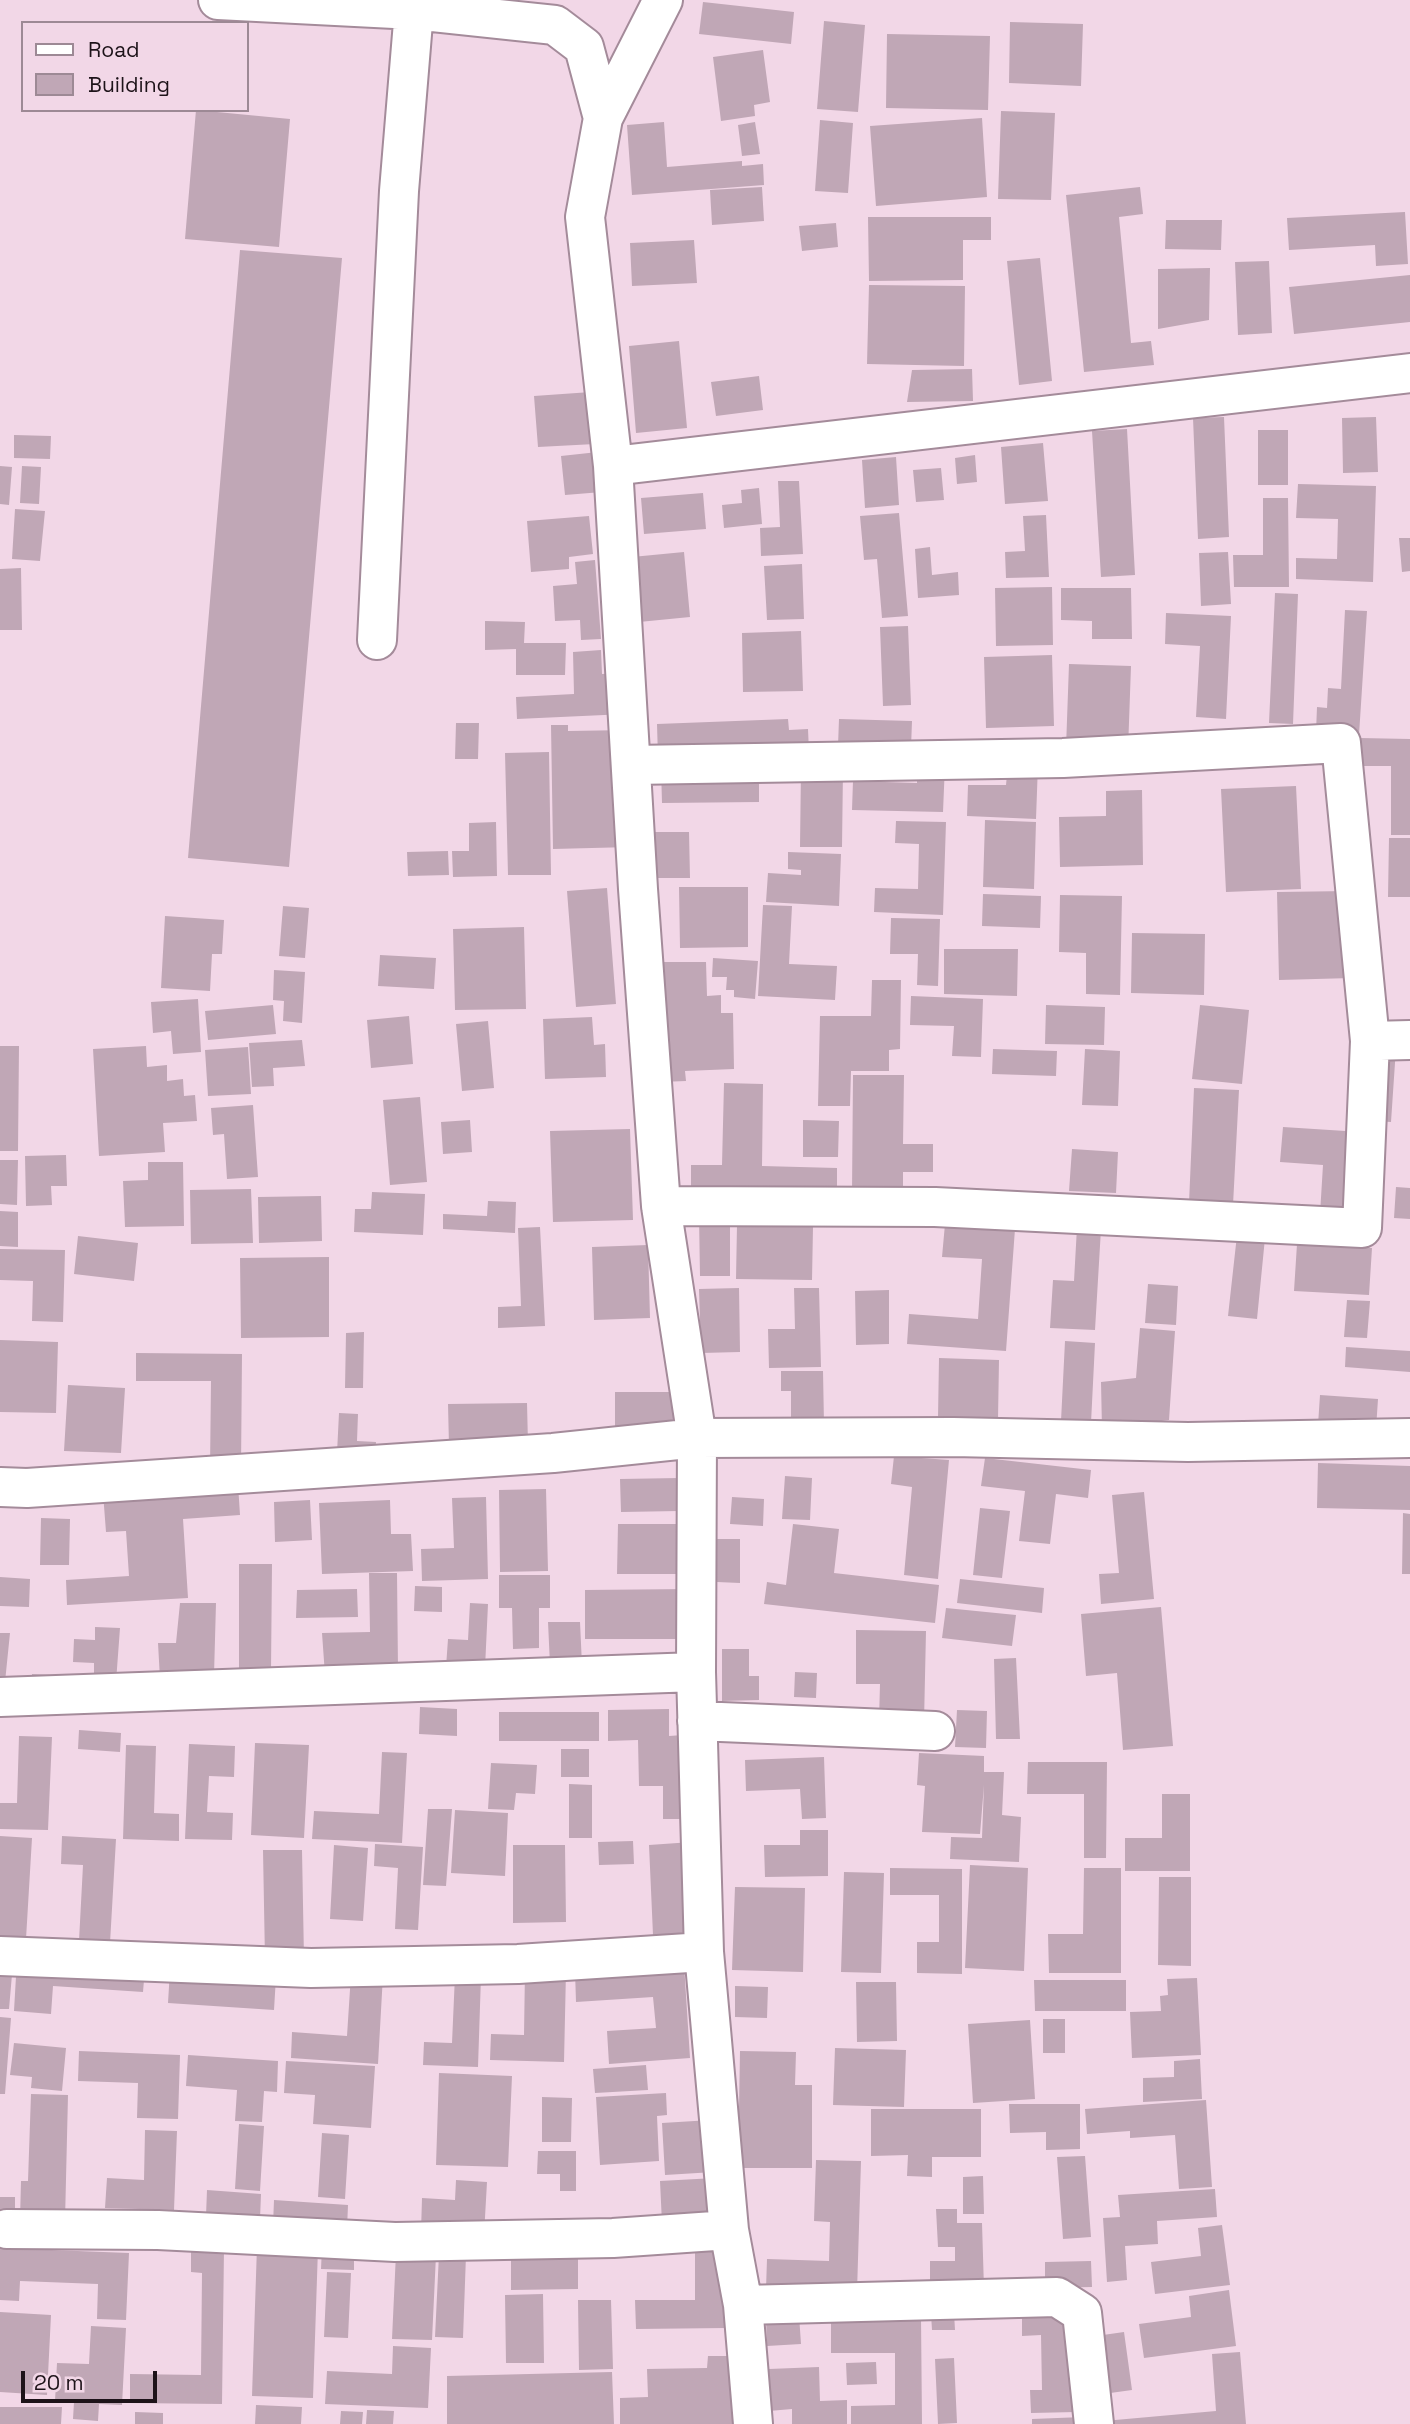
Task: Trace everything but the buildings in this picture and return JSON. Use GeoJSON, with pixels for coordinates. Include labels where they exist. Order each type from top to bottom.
{"type":"FeatureCollection","features":[{"type":"Feature","properties":{"kind":"street"},"geometry":{"type":"LineString","coordinates":[[218,0],[414,10],[555,25],[584,47],[603,118]]}},
{"type":"Feature","properties":{"kind":"street"},"geometry":{"type":"LineString","coordinates":[[663,0],[603,118],[585,217],[613,466],[660,1206],[697,1438],[696,1672],[704,1952],[729,2230],[743,2305],[753,2424]]}},
{"type":"Feature","properties":{"kind":"street"},"geometry":{"type":"LineString","coordinates":[[377,640],[399,191],[414,10]]}},
{"type":"Feature","properties":{"kind":"street"},"geometry":{"type":"LineString","coordinates":[[613,466],[1410,373]]}},
{"type":"Feature","properties":{"kind":"street"},"geometry":{"type":"LineString","coordinates":[[632,765],[1063,758],[1341,743],[1370,1041],[1362,1228],[935,1207],[660,1206]]}},
{"type":"Feature","properties":{"kind":"street"},"geometry":{"type":"LineString","coordinates":[[1370,1041],[1410,1040]]}},
{"type":"Feature","properties":{"kind":"street"},"geometry":{"type":"LineString","coordinates":[[0,1487],[27,1488],[552,1453],[697,1438],[953,1437],[1188,1442],[1410,1438]]}},
{"type":"Feature","properties":{"kind":"street"},"geometry":{"type":"LineString","coordinates":[[0,1697],[696,1672]]}},
{"type":"Feature","properties":{"kind":"street"},"geometry":{"type":"LineString","coordinates":[[697,1720],[935,1731]]}},
{"type":"Feature","properties":{"kind":"street"},"geometry":{"type":"LineString","coordinates":[[0,1956],[310,1968],[519,1964],[704,1952]]}},
{"type":"Feature","properties":{"kind":"street"},"geometry":{"type":"LineString","coordinates":[[7,2229],[158,2230],[395,2242],[613,2238],[729,2230]]}},
{"type":"Feature","properties":{"kind":"street"},"geometry":{"type":"LineString","coordinates":[[743,2305],[1058,2297],[1082,2313],[1094,2424]]}}]}
